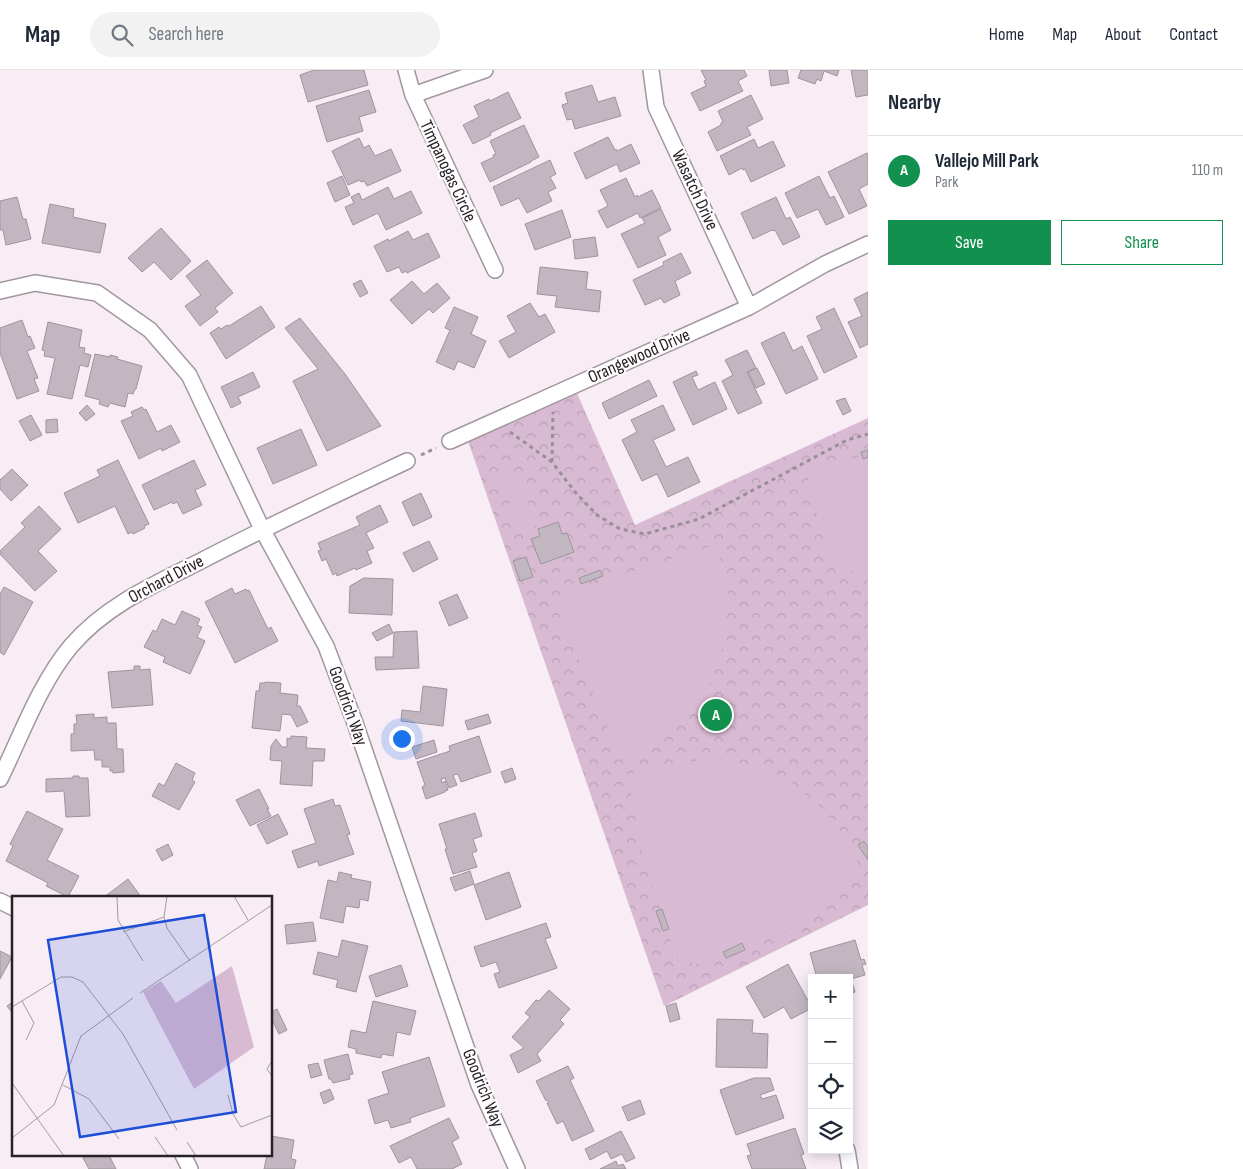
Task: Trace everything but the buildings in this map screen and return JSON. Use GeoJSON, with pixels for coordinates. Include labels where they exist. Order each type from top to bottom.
{"type":"FeatureCollection","features":[{"type":"Feature","properties":{"kind":"street","name":"Timpanogas Circle"},"geometry":{"type":"LineString","coordinates":[[406,70],[413,95],[495,270]]}},
{"type":"Feature","properties":{"kind":"street"},"geometry":{"type":"LineString","coordinates":[[413,95],[485,70]]}},
{"type":"Feature","properties":{"kind":"street","name":"Wasatch Drive"},"geometry":{"type":"LineString","coordinates":[[651,70],[656,107],[749,307]]}},
{"type":"Feature","properties":{"kind":"street","name":"Orangewood Drive"},"geometry":{"type":"LineString","coordinates":[[450,441],[749,307],[825,264],[868,244]]}},
{"type":"Feature","properties":{"kind":"street","name":"Goodrich Way"},"geometry":{"type":"LineString","coordinates":[[0,291],[35,283],[96,293],[150,330],[189,375],[262,529],[326,646],[359,732],[479,1084],[517,1169]]}},
{"type":"Feature","properties":{"kind":"street","name":"Orchard Drive"},"geometry":{"type":"LineString","coordinates":[[0,779],[50,674],[71,646],[97,621],[124,600],[262,529],[407,461]]}},
{"type":"Feature","properties":{"kind":"street"},"geometry":{"type":"LineString","coordinates":[[0,900],[12,907]]}},
{"type":"Feature","properties":{"kind":"street"},"geometry":{"type":"LineString","coordinates":[[848,1154],[850,1169]]}},
{"type":"Feature","properties":{"kind":"street"},"geometry":{"type":"LineString","coordinates":[[184,1156],[190,1169]]}},
{"type":"Feature","properties":{"kind":"path"},"geometry":{"type":"LineString","coordinates":[[552,419],[552,462]]}},
{"type":"Feature","properties":{"kind":"path"},"geometry":{"type":"LineString","coordinates":[[516,436],[552,462],[575,492],[597,515],[620,529],[645,534],[699,518],[846,440],[868,434]]}},
{"type":"Feature","properties":{"kind":"path"},"geometry":{"type":"LineString","coordinates":[[407,461],[450,441]]}},
{"type":"Feature","properties":{"kind":"green space"},"geometry":{"type":"Polygon","coordinates":[[[576,391],[635,525],[868,418],[868,905],[664,1006],[467,438],[576,391]]]}},
{"type":"Feature","properties":{"kind":"green space"},"geometry":{"type":"Polygon","coordinates":[[[868,455],[868,581],[827,555],[806,470],[868,455]]]}},
{"type":"Feature","properties":{"kind":"green space"},"geometry":{"type":"Polygon","coordinates":[[[512,468],[537,525],[522,532],[497,474],[512,468]]]}},
{"type":"Feature","properties":{"kind":"green space"},"geometry":{"type":"Polygon","coordinates":[[[715,545],[725,574],[728,598],[726,631],[714,674],[700,700],[681,723],[645,747],[621,757],[552,598],[715,545]]]}},
{"type":"Feature","properties":{"kind":"green space"},"geometry":{"type":"Polygon","coordinates":[[[718,759],[747,764],[790,782],[822,808],[849,842],[863,876],[803,924],[705,966],[684,961],[673,948],[643,858],[627,774],[671,763],[718,759]]]}},
{"type":"Feature","properties":{"kind":"place","name":"Vallejo Mill Park"},"geometry":{"type":"Point","coordinates":[716,715]}}]}
